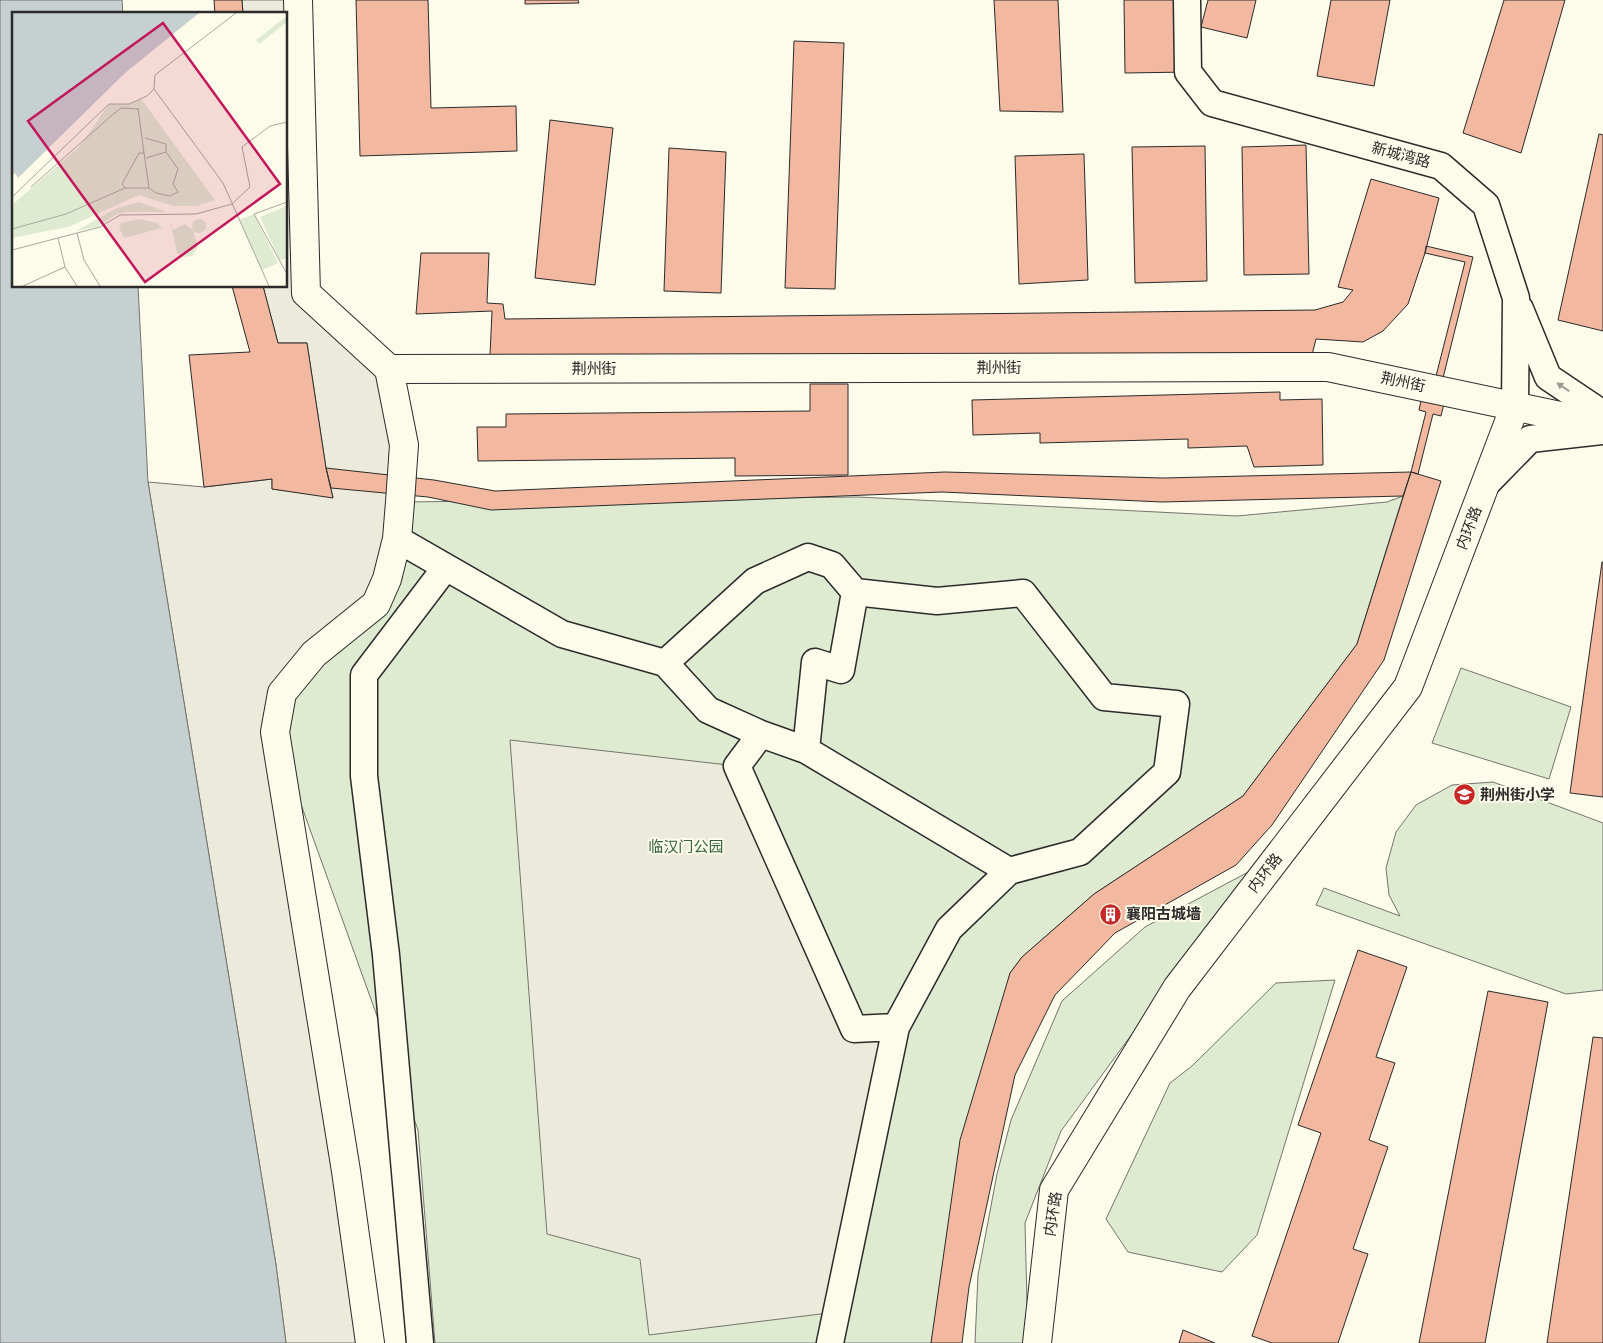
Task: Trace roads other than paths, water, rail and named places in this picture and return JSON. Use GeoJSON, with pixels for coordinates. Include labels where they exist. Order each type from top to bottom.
{"type":"FeatureCollection","features":[{"type":"Feature","properties":{"kind":"street"},"geometry":{"type":"LineString","coordinates":[[298,0],[306,293],[390,369],[404,445],[397,539],[387,579],[376,604],[314,654],[282,693],[275,732],[344,1162],[370,1343]]}},
{"type":"Feature","properties":{"kind":"street","name":"新城湾路"},"geometry":{"type":"LineString","coordinates":[[1187,0],[1188,72],[1212,104],[1441,166],[1486,205],[1516,298],[1515,406]]}},
{"type":"Feature","properties":{"kind":"street"},"geometry":{"type":"LineString","coordinates":[[1516,298],[1548,377],[1603,414]]}},
{"type":"Feature","properties":{"kind":"street","name":"荆州街"},"geometry":{"type":"LineString","coordinates":[[390,369],[1328,367],[1603,425]]}},
{"type":"Feature","properties":{"kind":"street","name":"内环路"},"geometry":{"type":"LineString","coordinates":[[1038,1343],[1054,1190],[1177,988],[1408,688],[1515,406]]}},
{"type":"Feature","properties":{"kind":"street"},"geometry":{"type":"LineString","coordinates":[[1486,484],[1530,439],[1603,432]]}},
{"type":"Feature","properties":{"kind":"street"},"geometry":{"type":"LineString","coordinates":[[397,539],[562,634],[666,663],[708,710],[761,734],[806,750],[1009,871]]}},
{"type":"Feature","properties":{"kind":"street"},"geometry":{"type":"LineString","coordinates":[[666,663],[755,581],[808,557],[832,565],[855,592],[937,601],[1023,593],[1104,697],[1176,704],[1167,772],[1080,852],[1009,871],[949,929],[896,1027],[830,1343]]}},
{"type":"Feature","properties":{"kind":"street"},"geometry":{"type":"LineString","coordinates":[[420,1343],[386,956],[364,776],[364,675],[446,567]]}},
{"type":"Feature","properties":{"kind":"street"},"geometry":{"type":"LineString","coordinates":[[806,750],[815,662],[841,670],[855,592]]}},
{"type":"Feature","properties":{"kind":"street"},"geometry":{"type":"LineString","coordinates":[[761,734],[737,766],[854,1029],[896,1027]]}},
{"type":"Feature","properties":{"kind":"place","name":"荆州街小学"},"geometry":{"type":"Point","coordinates":[1464,795]}},
{"type":"Feature","properties":{"kind":"place","name":"襄阳古城墙"},"geometry":{"type":"Point","coordinates":[1110,914]}},
{"type":"Feature","properties":{"kind":"park label","name":"临汉门公园"},"geometry":{"type":"Point","coordinates":[686,847]}}]}
